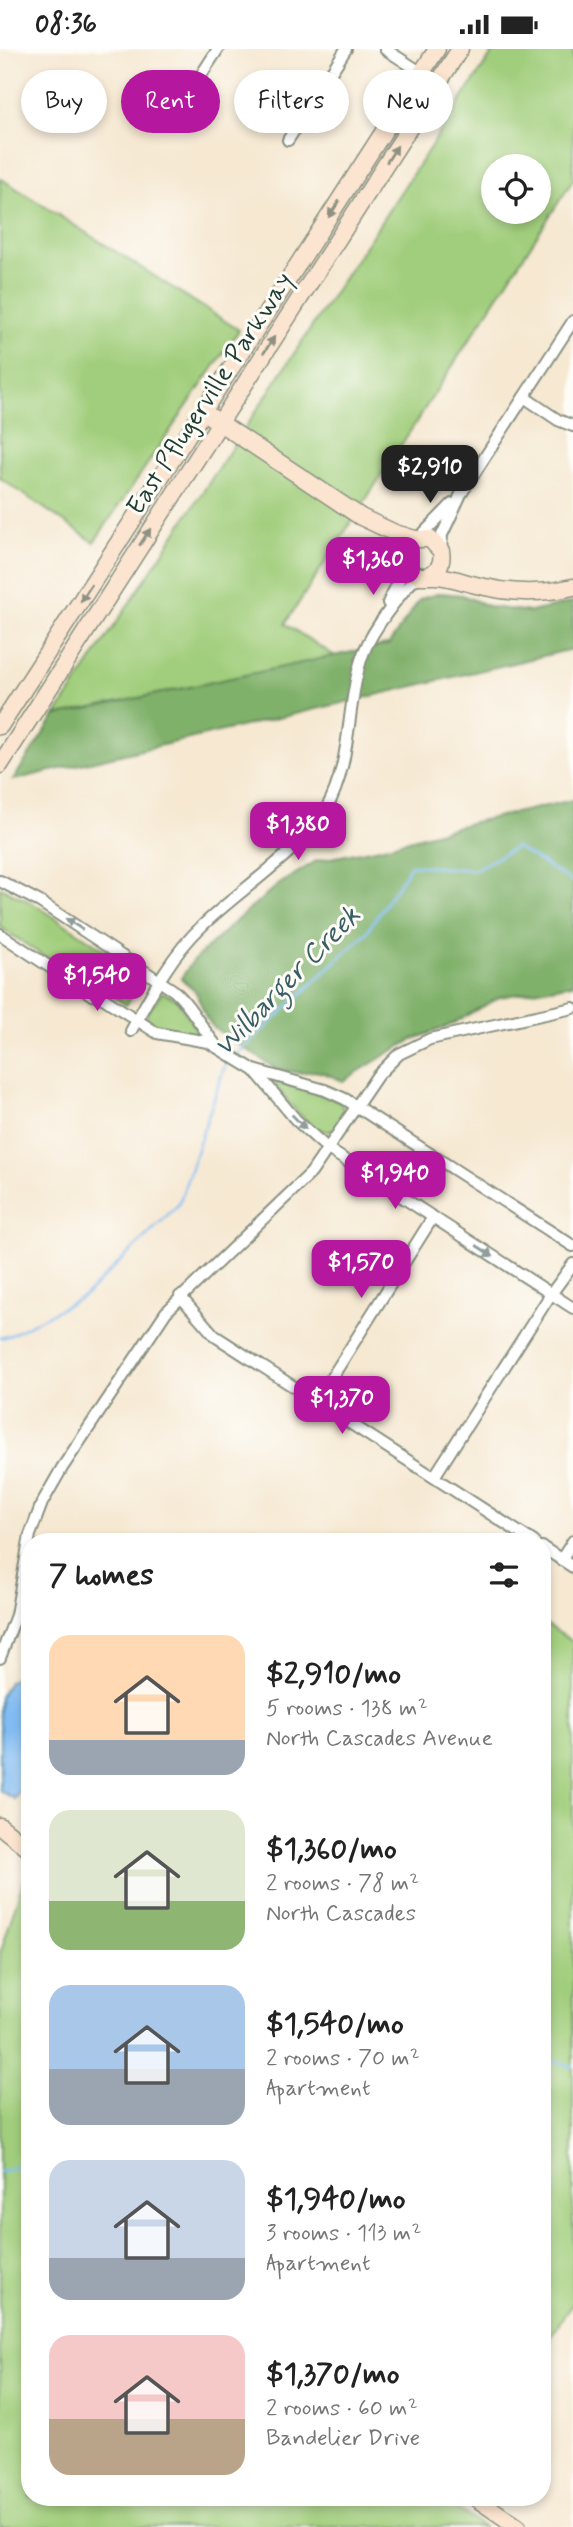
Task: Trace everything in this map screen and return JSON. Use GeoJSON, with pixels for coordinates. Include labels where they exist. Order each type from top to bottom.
{"type":"FeatureCollection","features":[{"type":"Feature","properties":{"kind":"main road","name":"East Pflugerville Parkway"},"geometry":{"type":"LineString","coordinates":[[424,70],[437,49]]}},
{"type":"Feature","properties":{"kind":"main road","name":"East Pflugerville Parkway"},"geometry":{"type":"LineString","coordinates":[[0,765],[460,49]]}},
{"type":"Feature","properties":{"kind":"main road","name":"East Pflugerville Parkway"},"geometry":{"type":"LineString","coordinates":[[0,726],[383,133]]}},
{"type":"Feature","properties":{"kind":"main road"},"geometry":{"type":"LineString","coordinates":[[203,412],[362,517],[395,533],[430,539],[450,569],[469,582]]}},
{"type":"Feature","properties":{"kind":"main road"},"geometry":{"type":"LineString","coordinates":[[362,517],[369,528],[392,545],[413,574],[445,575],[514,592],[547,593],[573,587]]}},
{"type":"Feature","properties":{"kind":"main road"},"geometry":{"type":"LineString","coordinates":[[403,560],[406,545],[417,538]]}},
{"type":"Feature","properties":{"kind":"main road"},"geometry":{"type":"LineString","coordinates":[[425,576],[435,573],[440,567],[441,553]]}},
{"type":"Feature","properties":{"kind":"main road"},"geometry":{"type":"LineString","coordinates":[[0,1826],[21,1843]]}},
{"type":"Feature","properties":{"kind":"main road"},"geometry":{"type":"LineString","coordinates":[[487,2506],[518,2527]]}},
{"type":"Feature","properties":{"kind":"street"},"geometry":{"type":"LineString","coordinates":[[204,70],[218,49]]}},
{"type":"Feature","properties":{"kind":"street"},"geometry":{"type":"LineString","coordinates":[[288,140],[346,49]]}},
{"type":"Feature","properties":{"kind":"street"},"geometry":{"type":"LineString","coordinates":[[385,49],[417,70]]}},
{"type":"Feature","properties":{"kind":"street"},"geometry":{"type":"LineString","coordinates":[[441,553],[442,535],[461,494],[573,321]]}},
{"type":"Feature","properties":{"kind":"street"},"geometry":{"type":"LineString","coordinates":[[524,397],[558,420],[573,426]]}},
{"type":"Feature","properties":{"kind":"street"},"geometry":{"type":"LineString","coordinates":[[417,538],[461,494]]}},
{"type":"Feature","properties":{"kind":"street"},"geometry":{"type":"LineString","coordinates":[[370,641],[398,583],[403,560]]}},
{"type":"Feature","properties":{"kind":"street"},"geometry":{"type":"LineString","coordinates":[[131,1031],[159,981],[192,936],[308,832],[325,810],[342,768],[355,684],[364,651],[406,588],[414,580],[425,576]]}},
{"type":"Feature","properties":{"kind":"street"},"geometry":{"type":"LineString","coordinates":[[0,881],[40,902],[180,996],[217,1046]]}},
{"type":"Feature","properties":{"kind":"street"},"geometry":{"type":"LineString","coordinates":[[0,934],[92,995],[103,998],[157,1033],[197,1039],[217,1046],[254,1070],[296,1120],[328,1149],[573,1308]]}},
{"type":"Feature","properties":{"kind":"street"},"geometry":{"type":"LineString","coordinates":[[31,1533],[42,1503],[62,1468],[164,1314],[303,1182],[387,1064],[412,1046],[430,1039],[573,1008]]}},
{"type":"Feature","properties":{"kind":"street"},"geometry":{"type":"LineString","coordinates":[[254,1070],[326,1090],[358,1107],[573,1246]]}},
{"type":"Feature","properties":{"kind":"street"},"geometry":{"type":"LineString","coordinates":[[317,1401],[433,1217]]}},
{"type":"Feature","properties":{"kind":"street"},"geometry":{"type":"LineString","coordinates":[[434,1477],[573,1264]]}},
{"type":"Feature","properties":{"kind":"street"},"geometry":{"type":"LineString","coordinates":[[180,1296],[215,1336],[520,1533]]}},
{"type":"Feature","properties":{"kind":"street"},"geometry":{"type":"LineString","coordinates":[[561,1560],[573,1541]]}},
{"type":"Feature","properties":{"kind":"street"},"geometry":{"type":"LineString","coordinates":[[551,1553],[573,1567]]}},
{"type":"Feature","properties":{"kind":"street"},"geometry":{"type":"LineString","coordinates":[[0,1658],[16,1615],[21,1586]]}},
{"type":"Feature","properties":{"kind":"green space"},"geometry":{"type":"Polygon","coordinates":[[[495,49],[573,49],[573,180],[551,214],[551,154],[481,154],[481,224],[544,224],[285,624],[335,656],[55,716],[440,133],[453,133],[453,113],[495,49]]]}},
{"type":"Feature","properties":{"kind":"green space"},"geometry":{"type":"Polygon","coordinates":[[[0,178],[239,330],[94,542],[0,478],[0,178]]]}},
{"type":"Feature","properties":{"kind":"green space"},"geometry":{"type":"Polygon","coordinates":[[[440,593],[462,595],[490,607],[531,612],[573,602],[573,649],[13,780],[55,716],[389,644],[420,599],[440,593]]]}},
{"type":"Feature","properties":{"kind":"green space"},"geometry":{"type":"Polygon","coordinates":[[[573,800],[573,984],[500,997],[448,1026],[414,1039],[343,1081],[314,1071],[299,1073],[276,1069],[213,1027],[196,992],[181,978],[193,961],[238,919],[278,885],[316,861],[380,848],[474,822],[573,800]]]}},
{"type":"Feature","properties":{"kind":"green space"},"geometry":{"type":"Polygon","coordinates":[[[0,887],[34,904],[145,976],[126,1005],[108,993],[91,988],[0,927],[0,887]]]}},
{"type":"Feature","properties":{"kind":"green space"},"geometry":{"type":"Polygon","coordinates":[[[162,992],[177,999],[199,1034],[162,1030],[146,1021],[147,1013],[162,992]]]}},
{"type":"Feature","properties":{"kind":"green space"},"geometry":{"type":"Polygon","coordinates":[[[275,1082],[340,1101],[344,1110],[338,1125],[331,1131],[321,1130],[311,1124],[290,1104],[275,1082]]]}},
{"type":"Feature","properties":{"kind":"green space"},"geometry":{"type":"Polygon","coordinates":[[[551,1627],[573,1642],[573,2302],[551,2336],[551,1627]]]}},
{"type":"Feature","properties":{"kind":"green space"},"geometry":{"type":"Polygon","coordinates":[[[21,1887],[21,2506],[453,2506],[483,2527],[0,2527],[0,1954],[21,1887]]]}},
{"type":"Feature","properties":{"kind":"water"},"geometry":{"type":"Polygon","coordinates":[[[15,1678],[21,1679],[21,1787],[15,1799],[0,1791],[0,1697],[9,1682],[15,1678]]]}},
{"type":"Feature","properties":{"kind":"waterway","name":"Wilbarger Creek"},"geometry":{"type":"LineString","coordinates":[[236,1055],[366,933],[411,865],[474,870],[516,847],[573,882]]}},
{"type":"Feature","properties":{"kind":"waterway","name":"Wilbarger Creek"},"geometry":{"type":"LineString","coordinates":[[0,1338],[11,1335],[86,1295],[179,1204],[225,1065],[231,1059]]}},
{"type":"Feature","properties":{"kind":"waterway"},"geometry":{"type":"LineString","coordinates":[[551,2059],[571,2067],[573,2065]]}},
{"type":"Feature","properties":{"kind":"waterway"},"geometry":{"type":"LineString","coordinates":[[0,2172],[21,2166]]}}]}
